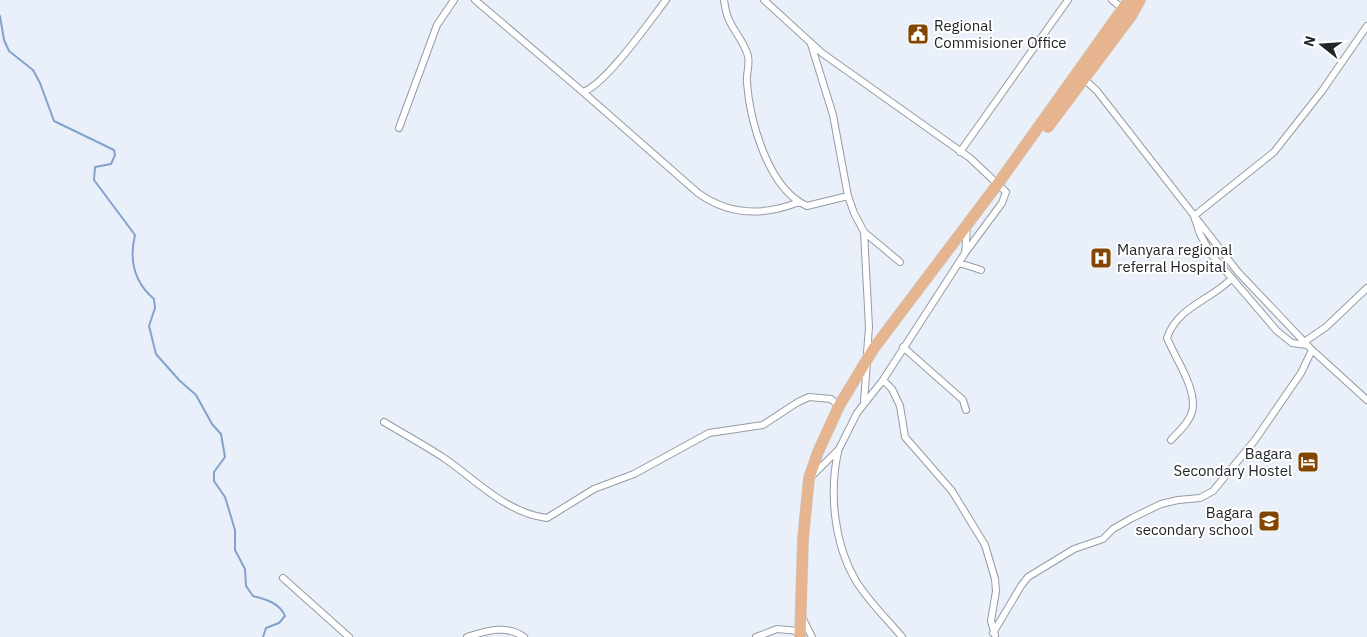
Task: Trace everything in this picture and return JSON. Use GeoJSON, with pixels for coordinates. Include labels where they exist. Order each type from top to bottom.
{"type":"FeatureCollection","features":[{"type":"Feature","properties":{"kind":"highway"},"geometry":{"type":"LineString","coordinates":[[799,634],[810,478],[818,452],[839,406],[866,358],[1008,170],[1047,129],[1080,76],[1127,8],[1140,0]]}},
{"type":"Feature","properties":{"kind":"street"},"geometry":{"type":"LineString","coordinates":[[400,128],[437,25],[454,0]]}},
{"type":"Feature","properties":{"kind":"street"},"geometry":{"type":"LineString","coordinates":[[475,0],[582,92],[591,102],[698,193],[714,204],[755,213],[778,210],[799,202]]}},
{"type":"Feature","properties":{"kind":"street"},"geometry":{"type":"LineString","coordinates":[[582,92],[600,81],[666,0]]}},
{"type":"Feature","properties":{"kind":"street"},"geometry":{"type":"LineString","coordinates":[[724,0],[727,16],[742,40],[747,54],[748,94],[760,146],[778,178],[799,202],[807,206],[848,196]]}},
{"type":"Feature","properties":{"kind":"street"},"geometry":{"type":"LineString","coordinates":[[764,0],[832,61],[979,165],[1006,192],[1004,198],[965,253],[882,380],[864,401],[839,449],[810,478]]}},
{"type":"Feature","properties":{"kind":"street"},"geometry":{"type":"LineString","coordinates":[[960,152],[1068,0]]}},
{"type":"Feature","properties":{"kind":"street"},"geometry":{"type":"LineString","coordinates":[[1112,0],[1127,8]]}},
{"type":"Feature","properties":{"kind":"street"},"geometry":{"type":"LineString","coordinates":[[1194,216],[1274,152],[1322,91],[1367,26]]}},
{"type":"Feature","properties":{"kind":"street"},"geometry":{"type":"LineString","coordinates":[[811,43],[835,123],[848,196],[857,222],[864,232],[900,262]]}},
{"type":"Feature","properties":{"kind":"street"},"geometry":{"type":"LineString","coordinates":[[1080,76],[1097,90],[1238,272],[1308,346],[1367,400]]}},
{"type":"Feature","properties":{"kind":"street"},"geometry":{"type":"LineString","coordinates":[[1194,216],[1211,254],[1231,279],[1284,338],[1292,343],[1308,346]]}},
{"type":"Feature","properties":{"kind":"street"},"geometry":{"type":"LineString","coordinates":[[965,253],[968,224]]}},
{"type":"Feature","properties":{"kind":"street"},"geometry":{"type":"LineString","coordinates":[[864,232],[869,327],[864,401]]}},
{"type":"Feature","properties":{"kind":"street"},"geometry":{"type":"LineString","coordinates":[[959,262],[981,270]]}},
{"type":"Feature","properties":{"kind":"street"},"geometry":{"type":"LineString","coordinates":[[1171,440],[1190,418],[1193,400],[1185,375],[1167,338],[1169,331],[1177,319],[1223,288],[1231,279]]}},
{"type":"Feature","properties":{"kind":"street"},"geometry":{"type":"LineString","coordinates":[[995,635],[1021,586],[1028,577],[1074,549],[1103,539],[1113,529],[1161,504],[1200,498],[1213,491],[1255,440],[1301,373],[1308,346],[1367,288]]}},
{"type":"Feature","properties":{"kind":"street"},"geometry":{"type":"LineString","coordinates":[[903,346],[963,400],[966,410]]}},
{"type":"Feature","properties":{"kind":"street"},"geometry":{"type":"LineString","coordinates":[[882,380],[892,389],[900,406],[905,437],[952,491],[985,545],[995,580],[996,591],[990,621],[995,635]]}},
{"type":"Feature","properties":{"kind":"street"},"geometry":{"type":"LineString","coordinates":[[384,422],[445,459],[508,504],[530,514],[547,518],[594,489],[634,474],[709,434],[763,425],[809,397],[831,399],[839,406]]}},
{"type":"Feature","properties":{"kind":"street"},"geometry":{"type":"LineString","coordinates":[[839,449],[833,489],[837,524],[846,556],[857,582],[902,637]]}},
{"type":"Feature","properties":{"kind":"street"},"geometry":{"type":"LineString","coordinates":[[283,578],[349,637]]}},
{"type":"Feature","properties":{"kind":"street"},"geometry":{"type":"LineString","coordinates":[[800,614],[812,637]]}},
{"type":"Feature","properties":{"kind":"street"},"geometry":{"type":"LineString","coordinates":[[756,637],[777,629],[787,629],[799,634]]}},
{"type":"Feature","properties":{"kind":"street"},"geometry":{"type":"LineString","coordinates":[[786,637],[787,629]]}},
{"type":"Feature","properties":{"kind":"street"},"geometry":{"type":"LineString","coordinates":[[467,637],[508,630],[524,637]]}},
{"type":"Feature","properties":{"kind":"waterway"},"geometry":{"type":"LineString","coordinates":[[0,16],[4,40],[9,51],[33,70],[40,83],[54,121],[114,150],[115,155],[111,164],[95,167],[94,180],[135,235],[133,244],[135,270],[142,285],[154,299],[155,308],[149,326],[156,354],[179,380],[196,395],[212,424],[221,434],[225,457],[214,472],[214,481],[225,497],[235,530],[235,550],[245,569],[246,586],[253,596],[276,605],[285,616],[279,623],[266,628],[263,637]]}},
{"type":"Feature","properties":{"kind":"place","name":"Regional Commisioner Office"},"geometry":{"type":"Point","coordinates":[918,34]}},
{"type":"Feature","properties":{"kind":"place","name":"Manyara regional referral Hospital"},"geometry":{"type":"Point","coordinates":[1101,258]}},
{"type":"Feature","properties":{"kind":"place","name":"Bagara Secondary Hostel"},"geometry":{"type":"Point","coordinates":[1308,462]}},
{"type":"Feature","properties":{"kind":"place","name":"Bagara secondary school"},"geometry":{"type":"Point","coordinates":[1269,521]}}]}
